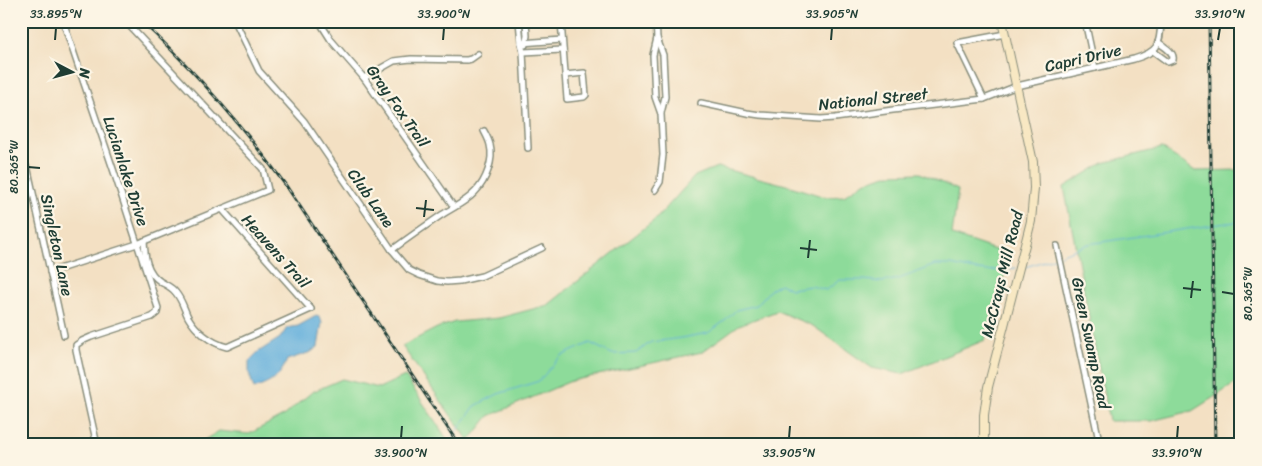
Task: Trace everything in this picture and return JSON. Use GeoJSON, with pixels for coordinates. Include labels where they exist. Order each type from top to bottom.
{"type":"FeatureCollection","features":[{"type":"Feature","properties":{"kind":"street","name":"Lucianlake Drive"},"geometry":{"type":"LineString","coordinates":[[63,21],[158,305],[157,313],[152,317],[91,337],[76,345],[97,445]]}},
{"type":"Feature","properties":{"kind":"street"},"geometry":{"type":"LineString","coordinates":[[50,272],[137,244],[268,190],[263,169],[125,21]]}},
{"type":"Feature","properties":{"kind":"street","name":"Club Lane"},"geometry":{"type":"LineString","coordinates":[[235,21],[259,71],[304,121],[392,250],[409,270],[426,278],[447,282],[460,281],[482,276],[542,248]]}},
{"type":"Feature","properties":{"kind":"street","name":"Gray Fox Trail"},"geometry":{"type":"LineString","coordinates":[[319,21],[331,40],[364,78],[454,207]]}},
{"type":"Feature","properties":{"kind":"street"},"geometry":{"type":"LineString","coordinates":[[519,21],[523,42]]}},
{"type":"Feature","properties":{"kind":"street"},"geometry":{"type":"LineString","coordinates":[[526,21],[523,52],[528,148]]}},
{"type":"Feature","properties":{"kind":"street"},"geometry":{"type":"LineString","coordinates":[[561,21],[562,40],[567,99],[584,97],[586,95],[584,73],[565,75]]}},
{"type":"Feature","properties":{"kind":"street"},"geometry":{"type":"LineString","coordinates":[[656,21],[657,38],[653,55],[655,97],[661,114]]}},
{"type":"Feature","properties":{"kind":"street","name":"McCrays Mill Road"},"geometry":{"type":"LineString","coordinates":[[984,445],[984,415],[988,387],[1031,221],[1034,188],[1031,150],[1002,21]]}},
{"type":"Feature","properties":{"kind":"street"},"geometry":{"type":"LineString","coordinates":[[1084,21],[1095,68]]}},
{"type":"Feature","properties":{"kind":"street"},"geometry":{"type":"LineString","coordinates":[[1158,42],[1172,53],[1173,56],[1170,62],[1154,51],[1158,42],[1161,21]]}},
{"type":"Feature","properties":{"kind":"street"},"geometry":{"type":"LineString","coordinates":[[984,99],[957,43],[1005,34]]}},
{"type":"Feature","properties":{"kind":"street"},"geometry":{"type":"LineString","coordinates":[[655,190],[660,182],[663,155],[661,114],[665,97],[662,49],[657,38]]}},
{"type":"Feature","properties":{"kind":"street"},"geometry":{"type":"LineString","coordinates":[[523,42],[562,40]]}},
{"type":"Feature","properties":{"kind":"street"},"geometry":{"type":"LineString","coordinates":[[523,52],[563,50]]}},
{"type":"Feature","properties":{"kind":"street","name":"Capri Drive"},"geometry":{"type":"LineString","coordinates":[[1017,86],[1134,59],[1154,51]]}},
{"type":"Feature","properties":{"kind":"street"},"geometry":{"type":"LineString","coordinates":[[364,78],[394,61],[411,59],[467,60],[478,54]]}},
{"type":"Feature","properties":{"kind":"street","name":"National Street"},"geometry":{"type":"LineString","coordinates":[[701,103],[753,114],[829,119],[984,99],[1017,86]]}},
{"type":"Feature","properties":{"kind":"street"},"geometry":{"type":"LineString","coordinates":[[392,250],[475,193],[486,176],[491,153],[484,131]]}},
{"type":"Feature","properties":{"kind":"street","name":"Singleton Lane"},"geometry":{"type":"LineString","coordinates":[[21,163],[28,170],[64,335]]}},
{"type":"Feature","properties":{"kind":"street","name":"Heavens Trail"},"geometry":{"type":"LineString","coordinates":[[144,241],[145,257],[152,274],[174,290],[194,326],[212,341],[223,346],[227,347],[312,309],[222,209]]}},
{"type":"Feature","properties":{"kind":"street","name":"Green Swamp Road"},"geometry":{"type":"LineString","coordinates":[[1058,249],[1100,445]]}},
{"type":"Feature","properties":{"kind":"green space"},"geometry":{"type":"Polygon","coordinates":[[[1162,148],[1195,171],[1238,170],[1241,168],[1241,380],[1192,411],[1151,421],[1109,421],[1064,187],[1103,163],[1162,148]]]}},
{"type":"Feature","properties":{"kind":"green space"},"geometry":{"type":"Polygon","coordinates":[[[717,167],[825,197],[844,196],[864,182],[890,174],[920,173],[958,190],[952,235],[1010,255],[985,340],[902,374],[872,368],[813,326],[777,311],[739,325],[702,352],[571,381],[489,416],[469,441],[402,346],[437,328],[455,322],[499,318],[548,305],[657,218],[695,176],[717,167]]]}},
{"type":"Feature","properties":{"kind":"green space"},"geometry":{"type":"Polygon","coordinates":[[[405,376],[451,445],[196,445],[219,431],[249,434],[283,416],[312,392],[342,379],[379,388],[405,376]]]}},
{"type":"Feature","properties":{"kind":"water"},"geometry":{"type":"Polygon","coordinates":[[[316,316],[320,317],[322,323],[318,347],[311,352],[287,360],[278,376],[254,389],[249,373],[249,361],[258,352],[280,338],[287,328],[298,326],[316,316]]]}},
{"type":"Feature","properties":{"kind":"waterway"},"geometry":{"type":"LineString","coordinates":[[1060,255],[1088,244],[1241,222]]}},
{"type":"Feature","properties":{"kind":"waterway"},"geometry":{"type":"LineString","coordinates":[[1022,268],[1057,257]]}},
{"type":"Feature","properties":{"kind":"waterway"},"geometry":{"type":"LineString","coordinates":[[447,445],[475,406],[498,394],[539,381],[561,356],[590,343],[612,354],[636,353],[651,342],[708,333],[736,310],[757,305],[770,290],[780,284],[791,289],[811,286],[826,290],[840,280],[882,282],[899,279],[935,265],[951,265],[987,271],[1016,268]]}},
{"type":"Feature","properties":{"kind":"railway"},"geometry":{"type":"LineString","coordinates":[[141,21],[200,80],[271,165],[459,445]]}},
{"type":"Feature","properties":{"kind":"railway"},"geometry":{"type":"LineString","coordinates":[[1209,21],[1215,445]]}}]}
